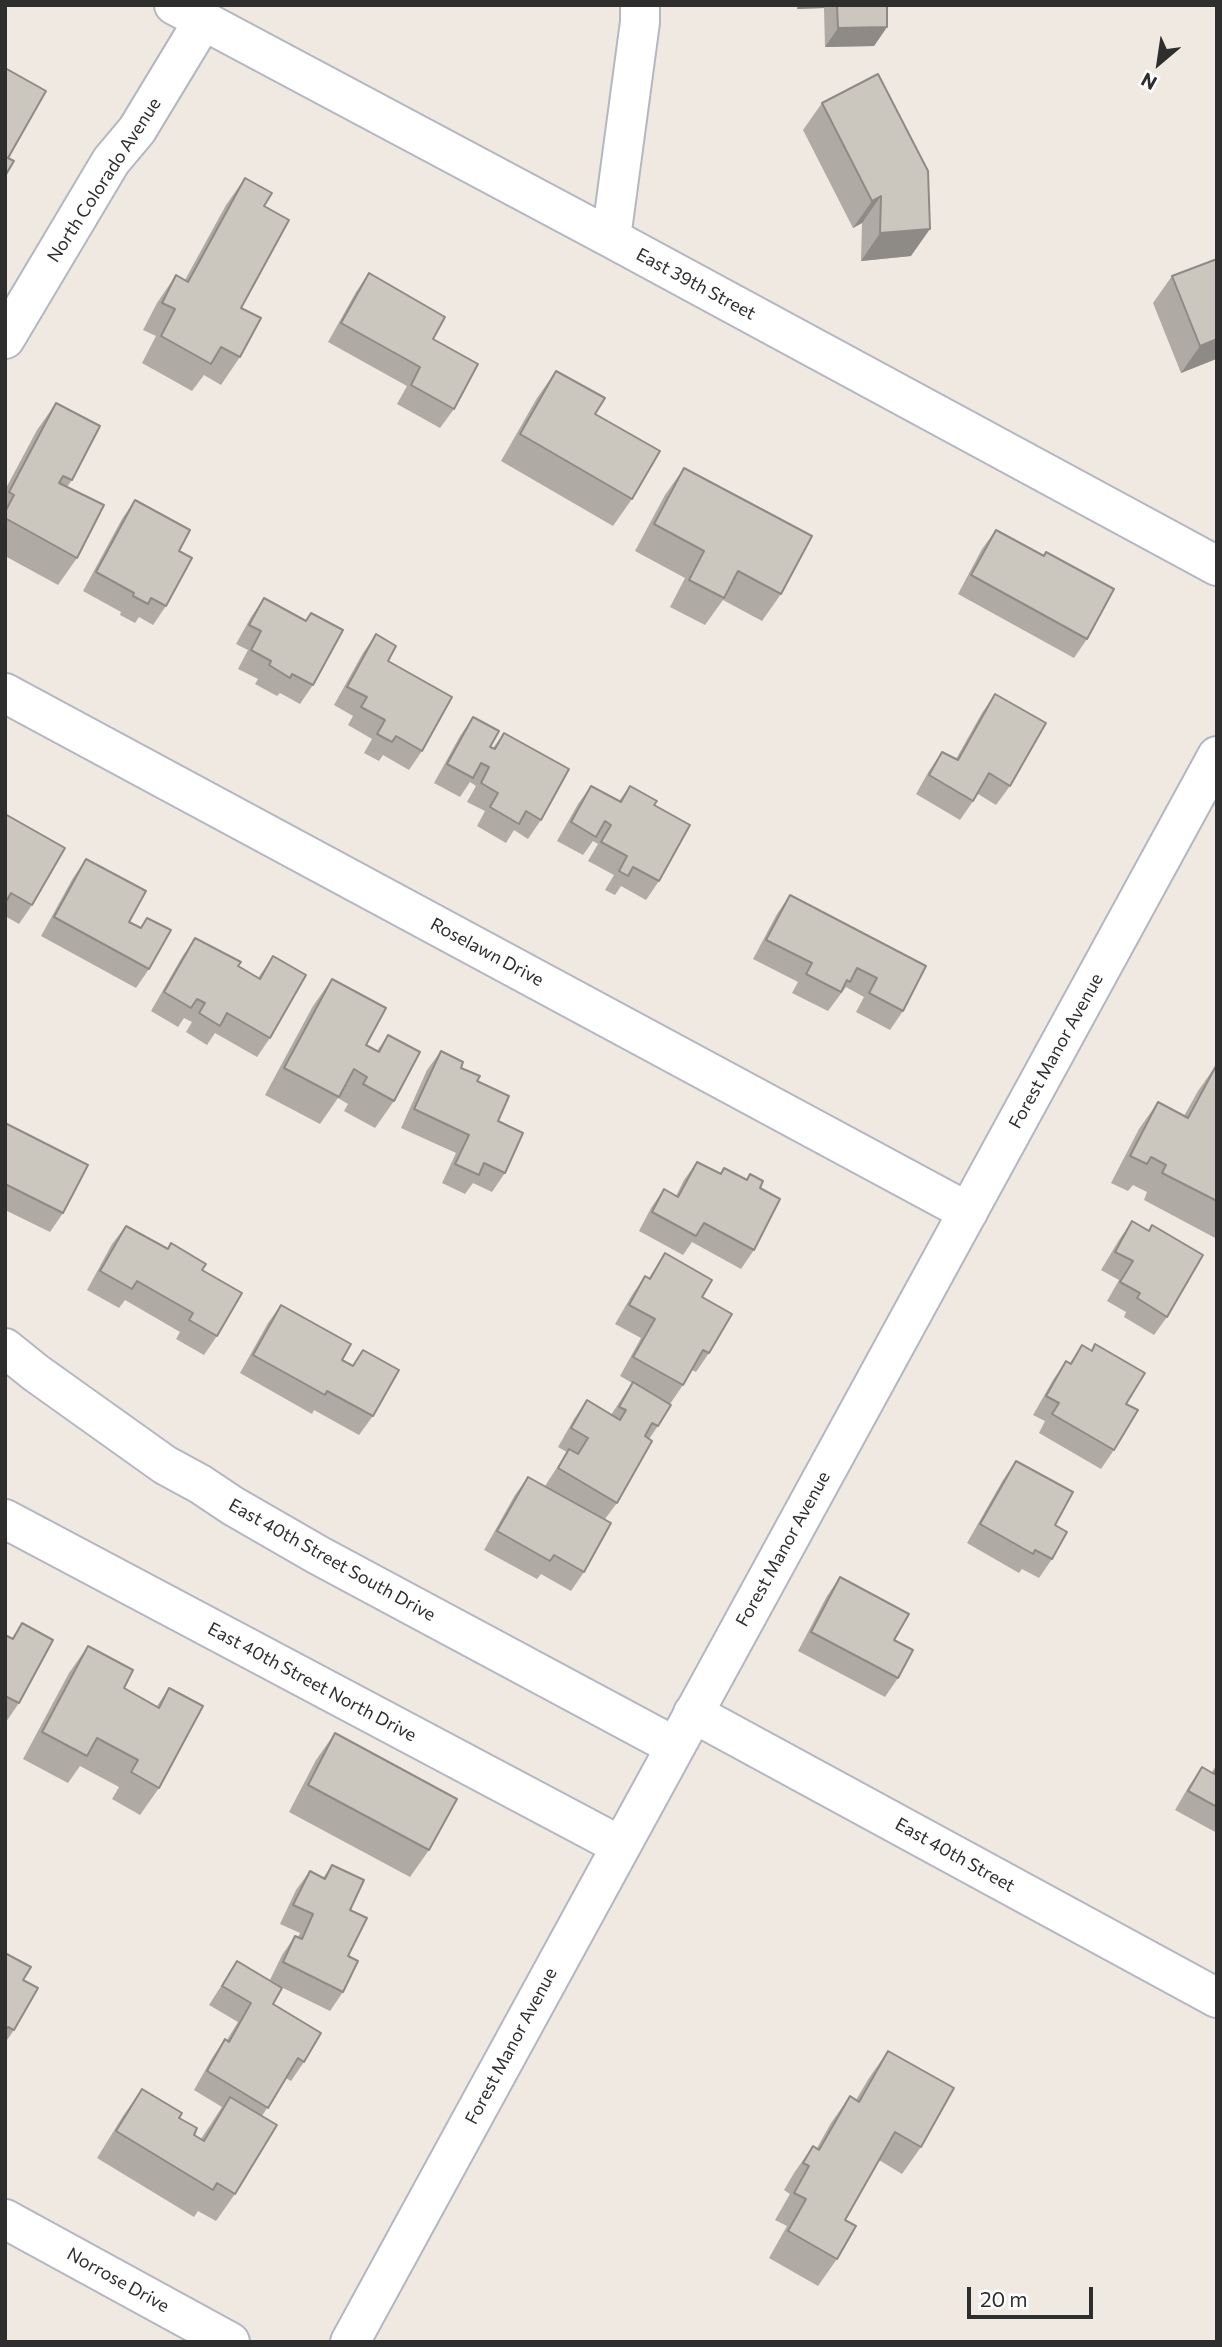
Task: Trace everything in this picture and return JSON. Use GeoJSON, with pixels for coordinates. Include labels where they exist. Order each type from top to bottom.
{"type":"FeatureCollection","features":[{"type":"Feature","properties":{"kind":"street"},"geometry":{"type":"LineString","coordinates":[[611,238],[640,5]]}},
{"type":"Feature","properties":{"kind":"street","name":"East 39th Street"},"geometry":{"type":"LineString","coordinates":[[189,13],[1217,566]]}},
{"type":"Feature","properties":{"kind":"street","name":"North Colorado Avenue"},"geometry":{"type":"LineString","coordinates":[[5,339],[111,161],[137,130],[189,13]]}},
{"type":"Feature","properties":{"kind":"street","name":"Roselawn Drive"},"geometry":{"type":"LineString","coordinates":[[5,693],[968,1212]]}},
{"type":"Feature","properties":{"kind":"street","name":"Forest Manor Avenue"},"geometry":{"type":"LineString","coordinates":[[350,2342],[619,1845],[1217,755]]}},
{"type":"Feature","properties":{"kind":"street","name":"East 40th Street South Drive"},"geometry":{"type":"LineString","coordinates":[[5,1348],[165,1465],[233,1506],[318,1555],[674,1746]]}},
{"type":"Feature","properties":{"kind":"street","name":"East 40th Street North Drive"},"geometry":{"type":"LineString","coordinates":[[5,1519],[619,1845]]}},
{"type":"Feature","properties":{"kind":"street","name":"East 40th Street"},"geometry":{"type":"LineString","coordinates":[[693,1713],[1217,1998]]}},
{"type":"Feature","properties":{"kind":"street","name":"Norrose Drive"},"geometry":{"type":"LineString","coordinates":[[5,2219],[230,2342]]}},
{"type":"Feature","properties":{"kind":"building"},"geometry":{"type":"Polygon","coordinates":[[[837,5],[887,5],[887,27],[838,28],[837,5]]]}},
{"type":"Feature","properties":{"kind":"building"},"geometry":{"type":"Polygon","coordinates":[[[5,68],[46,91],[8,158],[14,161],[5,176],[5,68]]]}},
{"type":"Feature","properties":{"kind":"building"},"geometry":{"type":"Polygon","coordinates":[[[878,74],[928,171],[930,229],[880,233],[881,196],[872,201],[822,103],[878,74]]]}},
{"type":"Feature","properties":{"kind":"building"},"geometry":{"type":"Polygon","coordinates":[[[245,178],[272,193],[264,206],[289,220],[241,308],[261,318],[240,357],[221,347],[211,364],[161,336],[175,309],[162,303],[176,275],[188,282],[245,178]]]}},
{"type":"Feature","properties":{"kind":"building"},"geometry":{"type":"Polygon","coordinates":[[[1217,259],[1217,339],[1200,346],[1172,276],[1217,259]]]}},
{"type":"Feature","properties":{"kind":"building"},"geometry":{"type":"Polygon","coordinates":[[[369,273],[445,317],[433,339],[478,364],[454,409],[411,385],[420,367],[341,323],[369,273]]]}},
{"type":"Feature","properties":{"kind":"building"},"geometry":{"type":"Polygon","coordinates":[[[556,371],[605,398],[595,414],[660,451],[632,499],[520,434],[556,371]]]}},
{"type":"Feature","properties":{"kind":"building"},"geometry":{"type":"Polygon","coordinates":[[[56,403],[100,426],[72,480],[63,476],[59,483],[104,505],[77,558],[5,518],[5,512],[14,495],[9,492],[56,403]]]}},
{"type":"Feature","properties":{"kind":"building"},"geometry":{"type":"Polygon","coordinates":[[[684,468],[812,536],[781,594],[738,571],[724,598],[689,580],[704,551],[654,524],[684,468]]]}},
{"type":"Feature","properties":{"kind":"building"},"geometry":{"type":"Polygon","coordinates":[[[135,500],[190,530],[179,551],[192,558],[166,606],[151,598],[148,604],[96,572],[135,500]]]}},
{"type":"Feature","properties":{"kind":"building"},"geometry":{"type":"Polygon","coordinates":[[[996,530],[1044,556],[1046,552],[1114,589],[1087,639],[971,575],[996,530]]]}},
{"type":"Feature","properties":{"kind":"building"},"geometry":{"type":"Polygon","coordinates":[[[264,598],[306,621],[311,613],[343,630],[313,685],[292,674],[290,678],[269,665],[271,661],[251,650],[261,631],[249,625],[264,598]]]}},
{"type":"Feature","properties":{"kind":"building"},"geometry":{"type":"Polygon","coordinates":[[[376,634],[396,646],[388,661],[452,697],[422,751],[396,736],[392,742],[377,734],[385,720],[361,707],[367,697],[347,687],[376,634]]]}},
{"type":"Feature","properties":{"kind":"building"},"geometry":{"type":"Polygon","coordinates":[[[995,694],[1046,723],[1010,786],[989,773],[973,801],[929,775],[942,752],[958,760],[995,694]]]}},
{"type":"Feature","properties":{"kind":"building"},"geometry":{"type":"Polygon","coordinates":[[[473,717],[499,731],[490,747],[495,749],[504,733],[569,769],[541,820],[526,811],[519,824],[490,807],[498,793],[481,783],[489,767],[481,763],[473,778],[447,764],[473,717]]]}},
{"type":"Feature","properties":{"kind":"building"},"geometry":{"type":"Polygon","coordinates":[[[591,786],[621,802],[630,786],[657,801],[654,805],[690,825],[659,881],[633,867],[628,876],[619,871],[627,856],[601,842],[611,825],[605,821],[596,837],[571,822],[591,786]]]}},
{"type":"Feature","properties":{"kind":"building"},"geometry":{"type":"Polygon","coordinates":[[[5,814],[65,848],[32,905],[11,893],[5,900],[5,814]]]}},
{"type":"Feature","properties":{"kind":"building"},"geometry":{"type":"Polygon","coordinates":[[[86,859],[146,891],[129,922],[141,928],[147,918],[171,930],[149,969],[54,917],[86,859]]]}},
{"type":"Feature","properties":{"kind":"building"},"geometry":{"type":"Polygon","coordinates":[[[790,895],[926,966],[903,1011],[869,993],[877,978],[857,968],[841,992],[806,974],[812,963],[766,940],[790,895]]]}},
{"type":"Feature","properties":{"kind":"building"},"geometry":{"type":"Polygon","coordinates":[[[195,938],[241,962],[238,966],[260,979],[273,956],[306,975],[270,1038],[227,1013],[220,1026],[199,1013],[205,1003],[197,999],[191,1008],[164,992],[195,938]]]}},
{"type":"Feature","properties":{"kind":"building"},"geometry":{"type":"Polygon","coordinates":[[[332,979],[386,1008],[366,1045],[379,1052],[388,1035],[420,1052],[394,1101],[363,1084],[367,1077],[354,1069],[339,1097],[284,1068],[332,979]]]}},
{"type":"Feature","properties":{"kind":"building"},"geometry":{"type":"Polygon","coordinates":[[[441,1051],[463,1062],[461,1068],[480,1076],[477,1081],[509,1096],[498,1121],[523,1133],[505,1173],[484,1163],[479,1175],[455,1164],[469,1135],[414,1109],[441,1051]]]}},
{"type":"Feature","properties":{"kind":"building"},"geometry":{"type":"Polygon","coordinates":[[[1217,1064],[1217,1201],[1162,1173],[1166,1165],[1151,1157],[1147,1164],[1130,1156],[1158,1102],[1188,1118],[1217,1064]]]}},
{"type":"Feature","properties":{"kind":"building"},"geometry":{"type":"Polygon","coordinates":[[[5,1123],[88,1165],[63,1213],[5,1184],[5,1123]]]}},
{"type":"Feature","properties":{"kind":"building"},"geometry":{"type":"Polygon","coordinates":[[[697,1162],[721,1174],[724,1168],[747,1180],[750,1174],[763,1181],[760,1188],[780,1199],[754,1250],[704,1223],[696,1236],[652,1212],[664,1189],[678,1197],[697,1162]]]}},
{"type":"Feature","properties":{"kind":"building"},"geometry":{"type":"Polygon","coordinates":[[[1132,1221],[1149,1231],[1152,1225],[1203,1255],[1167,1317],[1137,1298],[1140,1293],[1120,1282],[1133,1261],[1115,1252],[1132,1221]]]}},
{"type":"Feature","properties":{"kind":"building"},"geometry":{"type":"Polygon","coordinates":[[[126,1226],[168,1249],[171,1243],[206,1264],[202,1270],[242,1293],[217,1336],[189,1320],[193,1313],[137,1281],[132,1289],[100,1271],[126,1226]]]}},
{"type":"Feature","properties":{"kind":"building"},"geometry":{"type":"Polygon","coordinates":[[[665,1253],[712,1280],[702,1297],[732,1314],[709,1353],[703,1350],[683,1385],[633,1357],[655,1319],[629,1305],[645,1276],[650,1279],[665,1253]]]}},
{"type":"Feature","properties":{"kind":"building"},"geometry":{"type":"Polygon","coordinates":[[[281,1305],[351,1344],[342,1360],[353,1366],[363,1350],[399,1370],[373,1416],[327,1391],[325,1395],[253,1355],[281,1305]]]}},
{"type":"Feature","properties":{"kind":"building"},"geometry":{"type":"Polygon","coordinates":[[[1095,1344],[1145,1373],[1126,1404],[1138,1410],[1114,1450],[1052,1414],[1059,1403],[1046,1396],[1066,1361],[1071,1364],[1082,1345],[1092,1351],[1095,1344]]]}},
{"type":"Feature","properties":{"kind":"building"},"geometry":{"type":"Polygon","coordinates":[[[633,1382],[671,1405],[658,1426],[652,1423],[645,1436],[652,1441],[617,1503],[558,1468],[569,1449],[578,1454],[588,1438],[571,1428],[587,1400],[620,1420],[626,1410],[619,1407],[633,1382]]]}},
{"type":"Feature","properties":{"kind":"building"},"geometry":{"type":"Polygon","coordinates":[[[1016,1461],[1073,1492],[1055,1525],[1067,1532],[1052,1559],[1035,1550],[1033,1554],[980,1524],[1016,1461]]]}},
{"type":"Feature","properties":{"kind":"building"},"geometry":{"type":"Polygon","coordinates":[[[528,1477],[611,1523],[584,1572],[554,1555],[550,1561],[497,1531],[528,1477]]]}},
{"type":"Feature","properties":{"kind":"building"},"geometry":{"type":"Polygon","coordinates":[[[840,1577],[909,1614],[894,1640],[913,1650],[898,1678],[811,1632],[840,1577]]]}},
{"type":"Feature","properties":{"kind":"building"},"geometry":{"type":"Polygon","coordinates":[[[22,1623],[53,1640],[19,1703],[5,1696],[5,1635],[13,1639],[22,1623]]]}},
{"type":"Feature","properties":{"kind":"building"},"geometry":{"type":"Polygon","coordinates":[[[88,1646],[133,1670],[124,1688],[159,1708],[169,1688],[203,1706],[159,1788],[131,1772],[138,1760],[97,1738],[87,1756],[42,1732],[88,1646]]]}},
{"type":"Feature","properties":{"kind":"building"},"geometry":{"type":"Polygon","coordinates":[[[335,1733],[457,1799],[429,1850],[308,1785],[335,1733]]]}},
{"type":"Feature","properties":{"kind":"building"},"geometry":{"type":"Polygon","coordinates":[[[1202,1767],[1214,1774],[1217,1769],[1217,1807],[1188,1791],[1202,1767]]]}},
{"type":"Feature","properties":{"kind":"building"},"geometry":{"type":"Polygon","coordinates":[[[332,1865],[364,1880],[350,1910],[367,1918],[348,1956],[358,1961],[343,1992],[283,1962],[295,1936],[302,1939],[313,1914],[293,1905],[310,1871],[325,1879],[332,1865]]]}},
{"type":"Feature","properties":{"kind":"building"},"geometry":{"type":"Polygon","coordinates":[[[5,1953],[31,1967],[23,1980],[38,1988],[14,2030],[8,2027],[5,2031],[5,1953]]]}},
{"type":"Feature","properties":{"kind":"building"},"geometry":{"type":"Polygon","coordinates":[[[237,1961],[282,1988],[273,2004],[321,2033],[304,2062],[298,2058],[268,2108],[207,2071],[225,2039],[229,2042],[251,2003],[222,1986],[237,1961]]]}},
{"type":"Feature","properties":{"kind":"building"},"geometry":{"type":"Polygon","coordinates":[[[888,2051],[954,2088],[921,2147],[895,2132],[845,2220],[856,2226],[837,2259],[788,2231],[806,2199],[794,2193],[809,2166],[803,2163],[813,2146],[819,2150],[850,2096],[859,2102],[888,2051]]]}},
{"type":"Feature","properties":{"kind":"building"},"geometry":{"type":"Polygon","coordinates":[[[142,2089],[182,2113],[179,2118],[197,2128],[194,2135],[204,2141],[230,2097],[277,2125],[235,2194],[217,2183],[213,2190],[116,2131],[142,2089]]]}}]}
